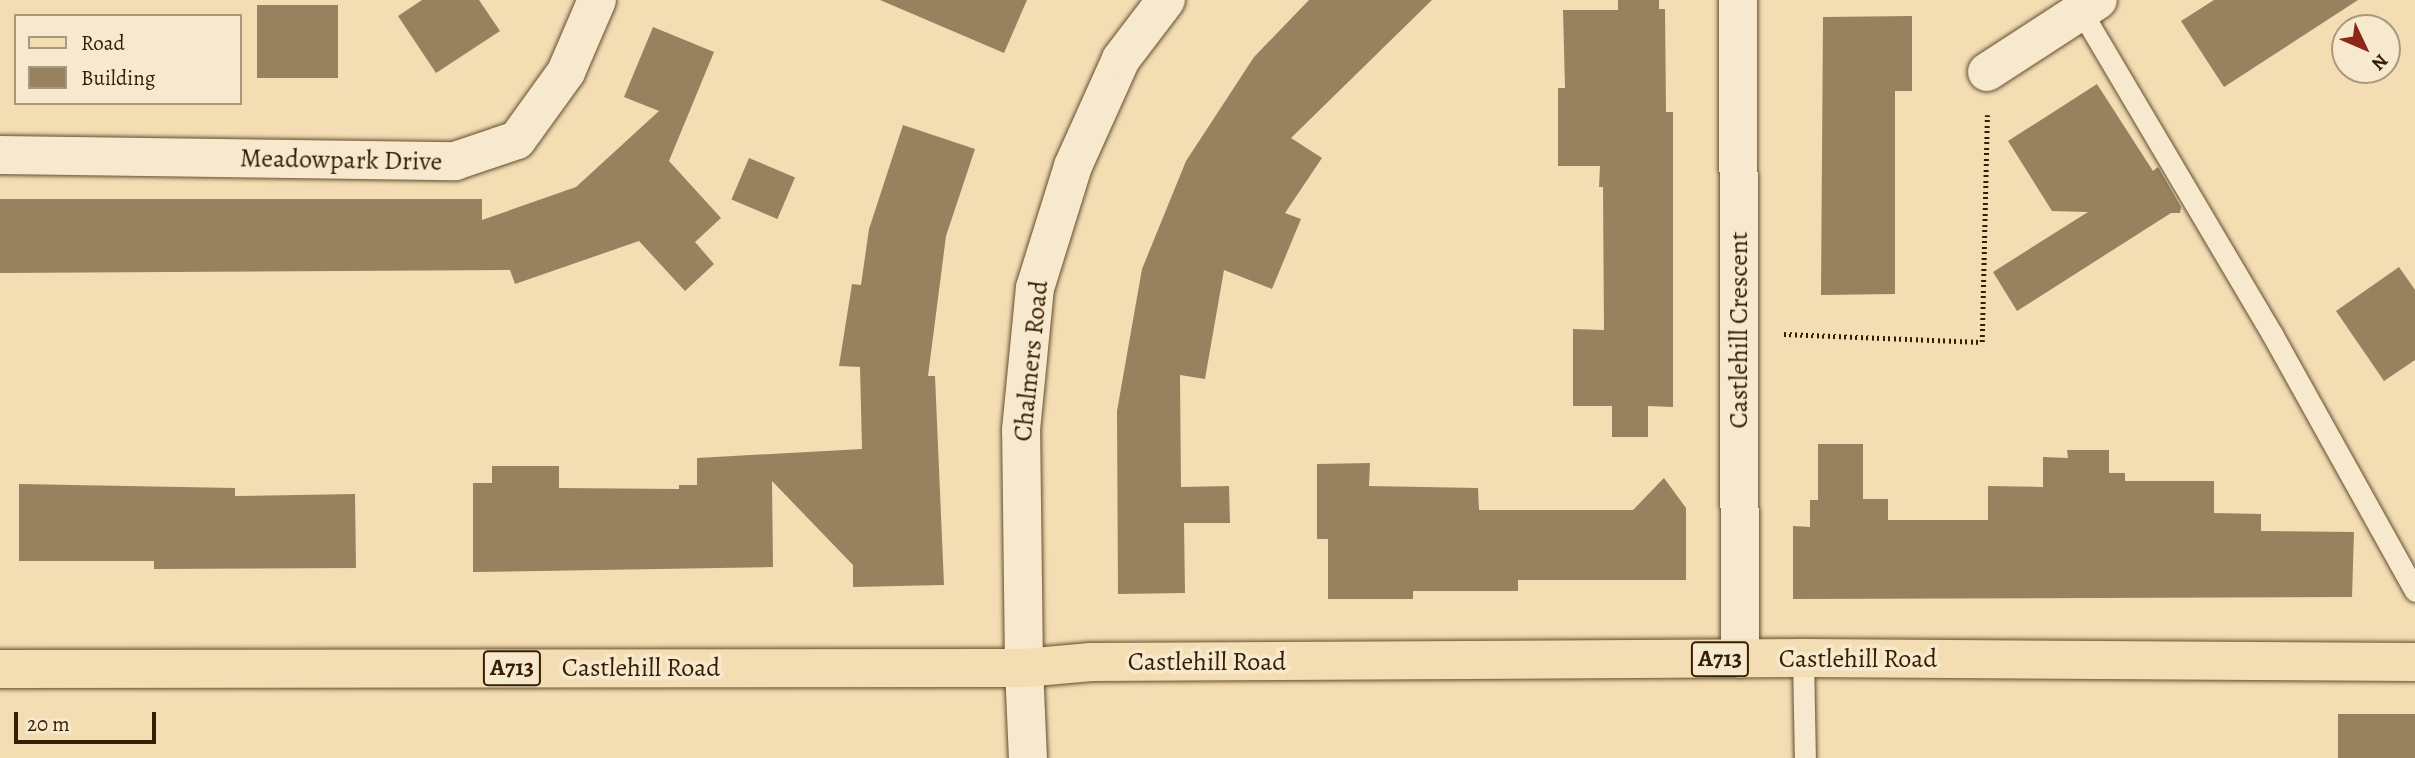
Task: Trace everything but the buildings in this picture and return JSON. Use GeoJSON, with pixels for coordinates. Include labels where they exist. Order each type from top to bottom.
{"type":"FeatureCollection","features":[{"type":"Feature","properties":{"kind":"main road","name":"Castlehill Road"},"geometry":{"type":"LineString","coordinates":[[0,668],[1024,667],[1091,662],[1803,658],[2415,662]]}},
{"type":"Feature","properties":{"kind":"street","name":"Meadowpark Drive"},"geometry":{"type":"LineString","coordinates":[[0,155],[455,161],[517,140],[566,72],[597,0]]}},
{"type":"Feature","properties":{"kind":"street","name":"Chalmers Road"},"geometry":{"type":"LineString","coordinates":[[1028,758],[1021,430],[1035,288],[1073,166],[1121,59],[1166,0]]}},
{"type":"Feature","properties":{"kind":"street","name":"Castlehill Crescent"},"geometry":{"type":"LineString","coordinates":[[1738,0],[1740,659]]}},
{"type":"Feature","properties":{"kind":"street"},"geometry":{"type":"LineString","coordinates":[[1987,72],[2089,6]]}},
{"type":"Feature","properties":{"kind":"lane"},"geometry":{"type":"LineString","coordinates":[[2089,6],[2415,591]]}},
{"type":"Feature","properties":{"kind":"lane"},"geometry":{"type":"LineString","coordinates":[[1803,658],[1805,758]]}},
{"type":"Feature","properties":{"kind":"path"},"geometry":{"type":"LineString","coordinates":[[1739,332],[1982,342],[1987,72]]}}]}
